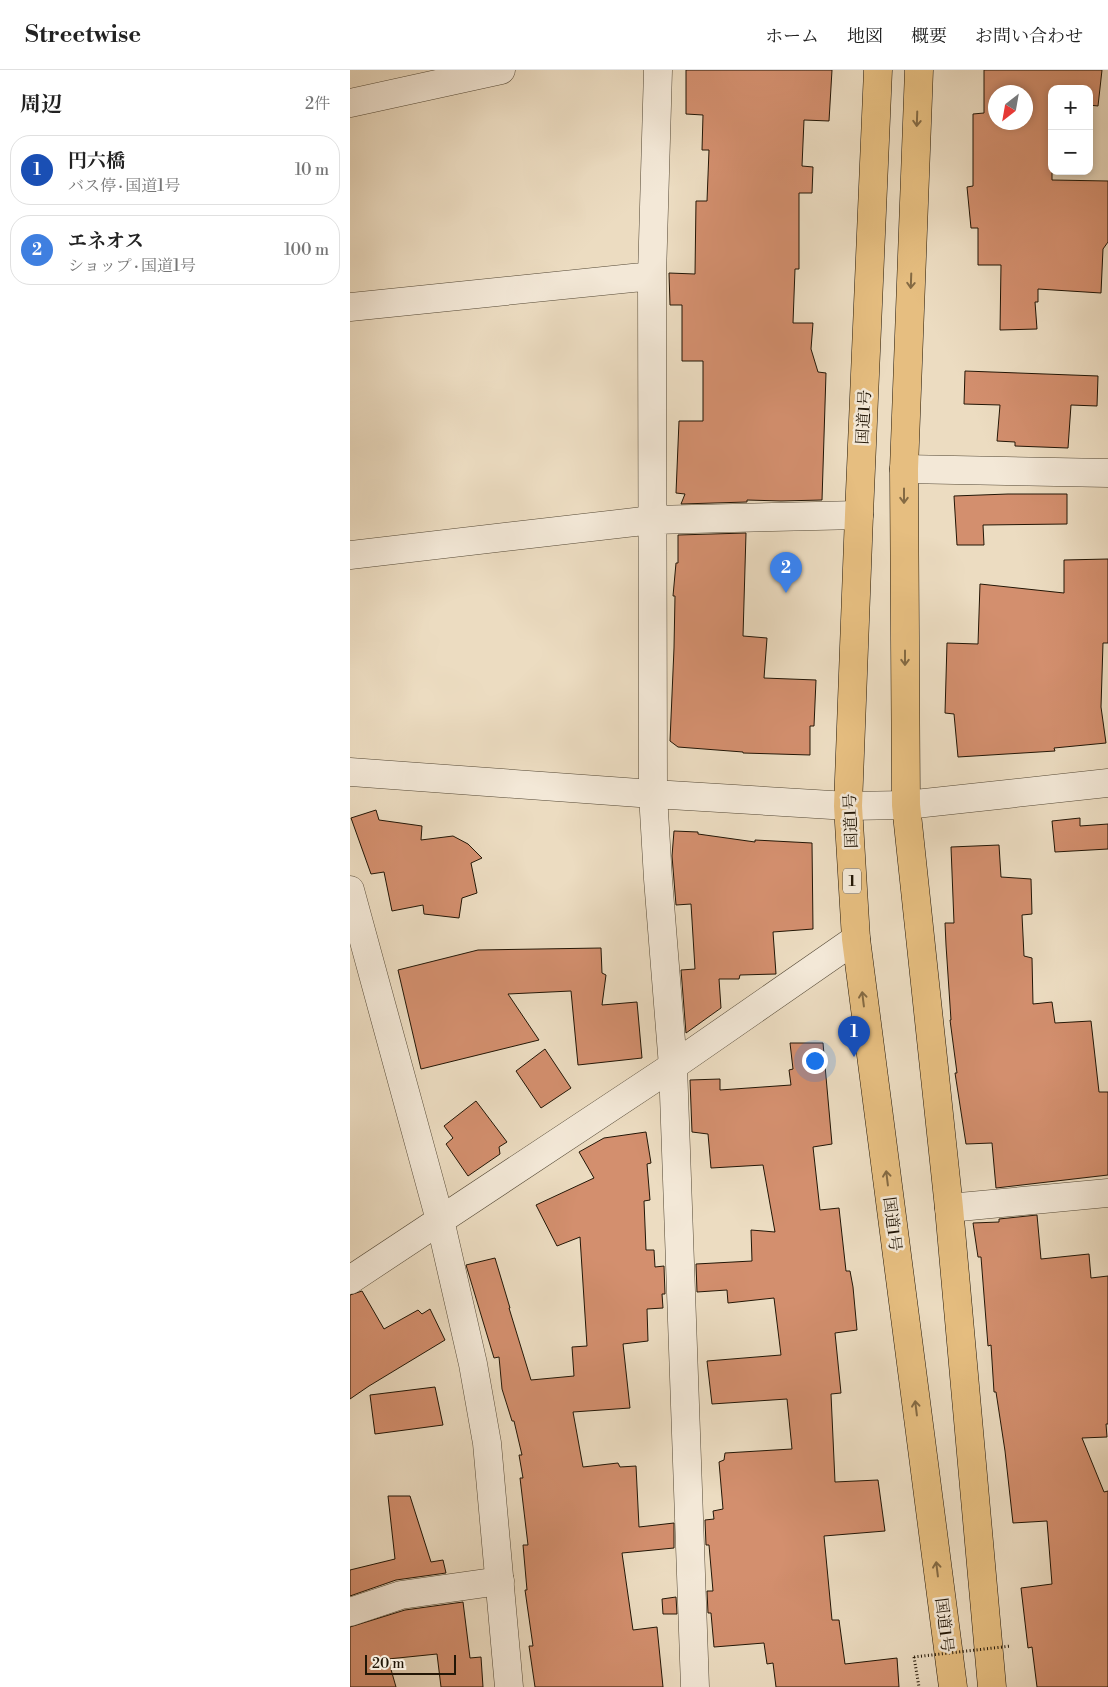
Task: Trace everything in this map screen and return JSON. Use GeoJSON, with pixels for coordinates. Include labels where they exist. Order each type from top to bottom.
{"type":"FeatureCollection","features":[{"type":"Feature","properties":{"kind":"highway","name":"国道1号"},"geometry":{"type":"LineString","coordinates":[[878,70],[848,806],[856,939],[953,1687]]}},
{"type":"Feature","properties":{"kind":"highway"},"geometry":{"type":"LineString","coordinates":[[919,70],[904,469],[906,806],[949,1208],[992,1687]]}},
{"type":"Feature","properties":{"kind":"street"},"geometry":{"type":"LineString","coordinates":[[350,103],[500,70]]}},
{"type":"Feature","properties":{"kind":"street"},"geometry":{"type":"LineString","coordinates":[[658,70],[652,276],[653,794],[673,1066],[695,1687]]}},
{"type":"Feature","properties":{"kind":"street"},"geometry":{"type":"LineString","coordinates":[[350,307],[652,276]]}},
{"type":"Feature","properties":{"kind":"street"},"geometry":{"type":"LineString","coordinates":[[904,469],[1108,473]]}},
{"type":"Feature","properties":{"kind":"street"},"geometry":{"type":"LineString","coordinates":[[350,556],[652,520],[859,515]]}},
{"type":"Feature","properties":{"kind":"street"},"geometry":{"type":"LineString","coordinates":[[350,772],[848,806],[906,806],[1108,783]]}},
{"type":"Feature","properties":{"kind":"street"},"geometry":{"type":"LineString","coordinates":[[350,890],[440,1220],[473,1364],[487,1443],[509,1687]]}},
{"type":"Feature","properties":{"kind":"street"},"geometry":{"type":"LineString","coordinates":[[350,1280],[673,1066],[856,939]]}},
{"type":"Feature","properties":{"kind":"street"},"geometry":{"type":"LineString","coordinates":[[949,1208],[1108,1193]]}},
{"type":"Feature","properties":{"kind":"street"},"geometry":{"type":"LineString","coordinates":[[350,1612],[400,1595],[500,1581]]}},
{"type":"Feature","properties":{"kind":"path"},"geometry":{"type":"LineString","coordinates":[[919,1687],[914,1657],[1011,1646]]}},
{"type":"Feature","properties":{"kind":"building"},"geometry":{"type":"Polygon","coordinates":[[[686,70],[832,70],[829,121],[804,120],[802,166],[813,167],[812,193],[799,193],[799,269],[795,269],[793,323],[813,323],[811,349],[818,372],[826,373],[822,500],[747,500],[747,502],[681,504],[685,494],[676,493],[679,421],[703,421],[703,361],[682,361],[682,305],[670,305],[669,273],[695,274],[696,201],[707,201],[709,150],[702,150],[703,115],[686,114],[686,70]]]}},
{"type":"Feature","properties":{"kind":"building"},"geometry":{"type":"Polygon","coordinates":[[[984,70],[1102,70],[1098,106],[1093,105],[1093,85],[1048,85],[1048,175],[1052,175],[1052,180],[1108,181],[1108,242],[1103,249],[1101,293],[1038,289],[1038,302],[1035,302],[1037,329],[1000,330],[1001,265],[978,265],[978,228],[971,228],[967,187],[973,186],[973,114],[984,113],[984,70]]]}},
{"type":"Feature","properties":{"kind":"building"},"geometry":{"type":"Polygon","coordinates":[[[965,371],[1098,376],[1097,406],[1071,405],[1068,448],[1015,446],[1015,442],[997,441],[1000,405],[964,404],[965,371]]]}},
{"type":"Feature","properties":{"kind":"building"},"geometry":{"type":"Polygon","coordinates":[[[1067,494],[1067,524],[983,525],[984,545],[957,545],[954,496],[1067,494]]]}},
{"type":"Feature","properties":{"kind":"building"},"geometry":{"type":"Polygon","coordinates":[[[746,533],[743,636],[767,638],[764,678],[816,680],[814,726],[810,726],[810,755],[743,753],[678,747],[670,741],[674,648],[675,596],[673,596],[676,563],[678,563],[678,535],[746,533]]]}},
{"type":"Feature","properties":{"kind":"building"},"geometry":{"type":"Polygon","coordinates":[[[1108,559],[1108,643],[1103,643],[1101,707],[1106,743],[1054,748],[1055,751],[958,757],[954,714],[945,713],[947,643],[978,644],[980,584],[1064,593],[1064,560],[1108,559]]]}},
{"type":"Feature","properties":{"kind":"building"},"geometry":{"type":"Polygon","coordinates":[[[376,810],[379,820],[422,826],[421,840],[453,836],[468,844],[482,858],[471,863],[477,893],[462,898],[459,918],[424,914],[423,905],[392,911],[384,872],[371,874],[351,818],[376,810]]]}},
{"type":"Feature","properties":{"kind":"building"},"geometry":{"type":"Polygon","coordinates":[[[1080,818],[1080,826],[1108,824],[1108,849],[1055,852],[1052,821],[1080,818]]]}},
{"type":"Feature","properties":{"kind":"building"},"geometry":{"type":"Polygon","coordinates":[[[674,831],[698,832],[698,834],[755,842],[755,840],[812,843],[813,929],[773,932],[776,974],[740,975],[739,979],[719,979],[721,1008],[686,1033],[681,970],[695,969],[691,904],[676,905],[672,856],[674,831]]]}},
{"type":"Feature","properties":{"kind":"building"},"geometry":{"type":"Polygon","coordinates":[[[999,845],[1001,877],[1031,879],[1032,914],[1022,915],[1024,956],[1032,958],[1033,1004],[1052,1002],[1055,1023],[1091,1021],[1099,1092],[1108,1092],[1108,1175],[996,1188],[992,1143],[966,1144],[955,1073],[957,1073],[950,1020],[946,945],[945,923],[954,923],[951,847],[999,845]]]}},
{"type":"Feature","properties":{"kind":"building"},"geometry":{"type":"Polygon","coordinates":[[[601,948],[602,973],[606,975],[602,1005],[637,1002],[642,1058],[578,1065],[571,991],[508,994],[539,1040],[421,1069],[398,970],[478,950],[601,948]]]}},
{"type":"Feature","properties":{"kind":"building"},"geometry":{"type":"Polygon","coordinates":[[[790,1043],[823,1043],[832,1144],[813,1147],[820,1210],[839,1208],[846,1271],[850,1271],[853,1287],[857,1330],[835,1333],[841,1393],[831,1394],[835,1482],[878,1480],[885,1531],[824,1536],[832,1620],[839,1620],[845,1664],[897,1658],[899,1687],[776,1687],[773,1663],[767,1664],[764,1643],[714,1647],[711,1613],[708,1613],[707,1591],[713,1591],[709,1545],[706,1545],[705,1520],[714,1519],[713,1511],[723,1509],[719,1462],[724,1460],[725,1453],[792,1449],[787,1399],[712,1404],[707,1361],[781,1355],[774,1298],[728,1303],[727,1290],[697,1292],[696,1264],[752,1261],[751,1230],[775,1232],[763,1165],[711,1168],[708,1134],[692,1132],[690,1080],[720,1079],[720,1090],[791,1085],[789,1070],[793,1069],[790,1043]]]}},
{"type":"Feature","properties":{"kind":"building"},"geometry":{"type":"Polygon","coordinates":[[[545,1049],[571,1088],[541,1108],[516,1071],[545,1049]]]}},
{"type":"Feature","properties":{"kind":"building"},"geometry":{"type":"Polygon","coordinates":[[[476,1101],[507,1142],[499,1147],[500,1154],[468,1176],[446,1144],[453,1138],[444,1126],[476,1101]]]}},
{"type":"Feature","properties":{"kind":"building"},"geometry":{"type":"Polygon","coordinates":[[[646,1132],[651,1163],[647,1164],[650,1200],[644,1201],[646,1250],[654,1250],[655,1267],[664,1266],[665,1294],[662,1294],[663,1308],[647,1309],[648,1341],[623,1344],[630,1408],[573,1412],[583,1467],[618,1463],[620,1467],[636,1466],[639,1527],[674,1523],[674,1548],[622,1553],[633,1630],[657,1627],[663,1687],[535,1687],[529,1646],[533,1646],[525,1590],[527,1590],[523,1545],[528,1545],[520,1478],[523,1478],[519,1455],[522,1455],[514,1421],[512,1421],[502,1389],[499,1357],[494,1358],[466,1265],[495,1258],[531,1380],[574,1376],[572,1347],[587,1346],[580,1237],[557,1246],[536,1205],[594,1178],[579,1152],[604,1138],[646,1132]]]}},
{"type":"Feature","properties":{"kind":"building"},"geometry":{"type":"Polygon","coordinates":[[[1037,1215],[1041,1259],[1089,1254],[1091,1278],[1108,1276],[1107,1437],[1082,1438],[1104,1492],[1108,1491],[1108,1687],[1037,1687],[1032,1647],[1028,1648],[1021,1588],[1052,1584],[1047,1521],[1013,1523],[1005,1451],[996,1392],[994,1392],[991,1345],[988,1346],[981,1257],[978,1257],[973,1223],[999,1222],[999,1219],[1037,1215]]]}},
{"type":"Feature","properties":{"kind":"building"},"geometry":{"type":"Polygon","coordinates":[[[362,1291],[384,1329],[418,1310],[422,1314],[430,1309],[445,1340],[350,1399],[350,1295],[362,1291]]]}},
{"type":"Feature","properties":{"kind":"building"},"geometry":{"type":"Polygon","coordinates":[[[435,1387],[443,1425],[375,1434],[370,1395],[435,1387]]]}},
{"type":"Feature","properties":{"kind":"building"},"geometry":{"type":"Polygon","coordinates":[[[388,1496],[410,1496],[431,1562],[443,1560],[446,1573],[396,1580],[350,1596],[350,1570],[395,1559],[388,1496]]]}},
{"type":"Feature","properties":{"kind":"building"},"geometry":{"type":"Polygon","coordinates":[[[676,1597],[677,1614],[663,1614],[662,1599],[676,1597]]]}},
{"type":"Feature","properties":{"kind":"building"},"geometry":{"type":"Polygon","coordinates":[[[463,1602],[470,1658],[481,1657],[483,1687],[441,1687],[437,1654],[388,1659],[396,1687],[350,1687],[350,1627],[405,1610],[463,1602]]]}},
{"type":"Feature","properties":{"kind":"place","name":"エネオス"},"geometry":{"type":"Point","coordinates":[786,593]}},
{"type":"Feature","properties":{"kind":"place","name":"円六橋"},"geometry":{"type":"Point","coordinates":[854,1057]}}]}
